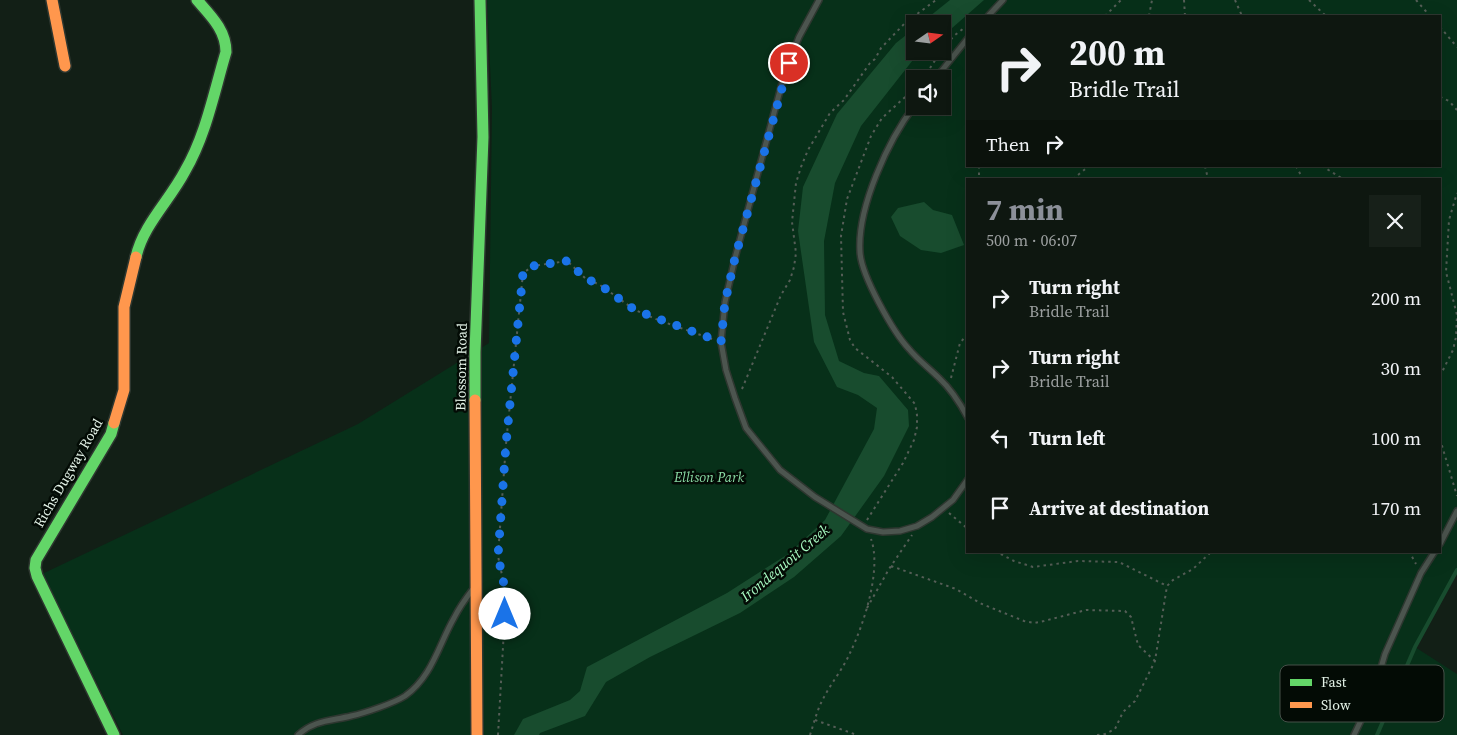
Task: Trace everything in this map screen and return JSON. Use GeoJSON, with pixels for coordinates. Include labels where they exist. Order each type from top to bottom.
{"type":"FeatureCollection","features":[{"type":"Feature","properties":{"kind":"street"},"geometry":{"type":"LineString","coordinates":[[52,0],[65,66]]}},
{"type":"Feature","properties":{"kind":"street","name":"Richs Dugway Road"},"geometry":{"type":"LineString","coordinates":[[114,735],[37,576],[35,568],[36,560],[111,434],[124,390],[122,319],[138,248],[143,236],[185,172],[193,156],[203,132],[226,52],[227,44],[222,31],[197,0]]}},
{"type":"Feature","properties":{"kind":"street","name":"Blossom Road"},"geometry":{"type":"LineString","coordinates":[[477,735],[475,352],[483,127],[480,0]]}},
{"type":"Feature","properties":{"kind":"lane"},"geometry":{"type":"LineString","coordinates":[[819,0],[799,37],[779,93],[725,302],[721,342],[726,370],[736,403],[746,428],[780,470],[815,497],[867,529],[883,532],[900,531],[917,526],[953,500],[966,481]]}},
{"type":"Feature","properties":{"kind":"lane"},"geometry":{"type":"LineString","coordinates":[[989,15],[1004,0]]}},
{"type":"Feature","properties":{"kind":"lane"},"geometry":{"type":"LineString","coordinates":[[942,70],[966,40]]}},
{"type":"Feature","properties":{"kind":"lane"},"geometry":{"type":"LineString","coordinates":[[907,115],[867,199],[860,253],[868,283],[908,348],[949,388],[966,414]]}},
{"type":"Feature","properties":{"kind":"lane"},"geometry":{"type":"LineString","coordinates":[[1441,542],[1457,511]]}},
{"type":"Feature","properties":{"kind":"lane"},"geometry":{"type":"LineString","coordinates":[[1382,665],[1421,573],[1434,553]]}},
{"type":"Feature","properties":{"kind":"lane"},"geometry":{"type":"LineString","coordinates":[[298,735],[318,722],[351,716],[404,697],[416,687],[434,661],[453,619],[477,582]]}},
{"type":"Feature","properties":{"kind":"lane"},"geometry":{"type":"LineString","coordinates":[[1354,735],[1360,722]]}},
{"type":"Feature","properties":{"kind":"path"},"geometry":{"type":"LineString","coordinates":[[736,403],[756,352],[781,295],[790,280],[794,267],[796,253],[792,222],[796,183],[808,150],[830,113],[844,100],[881,48],[904,22],[936,0]]}},
{"type":"Feature","properties":{"kind":"path"},"geometry":{"type":"LineString","coordinates":[[1106,15],[1121,0]]}},
{"type":"Feature","properties":{"kind":"path"},"geometry":{"type":"LineString","coordinates":[[1149,15],[1152,0]]}},
{"type":"Feature","properties":{"kind":"path"},"geometry":{"type":"LineString","coordinates":[[1184,0],[1185,15]]}},
{"type":"Feature","properties":{"kind":"path"},"geometry":{"type":"LineString","coordinates":[[1235,0],[1242,15]]}},
{"type":"Feature","properties":{"kind":"path"},"geometry":{"type":"LineString","coordinates":[[1309,0],[1325,15]]}},
{"type":"Feature","properties":{"kind":"path"},"geometry":{"type":"LineString","coordinates":[[1416,0],[1429,15]]}},
{"type":"Feature","properties":{"kind":"path"},"geometry":{"type":"LineString","coordinates":[[951,39],[966,26]]}},
{"type":"Feature","properties":{"kind":"path"},"geometry":{"type":"LineString","coordinates":[[1441,28],[1457,47]]}},
{"type":"Feature","properties":{"kind":"path"},"geometry":{"type":"LineString","coordinates":[[1441,97],[1449,101],[1457,110]]}},
{"type":"Feature","properties":{"kind":"path"},"geometry":{"type":"LineString","coordinates":[[1073,178],[1088,167]]}},
{"type":"Feature","properties":{"kind":"path"},"geometry":{"type":"LineString","coordinates":[[1324,167],[1341,178]]}},
{"type":"Feature","properties":{"kind":"path"},"geometry":{"type":"LineString","coordinates":[[1441,374],[1453,350],[1456,337],[1456,315],[1446,272],[1448,220],[1457,193]]}},
{"type":"Feature","properties":{"kind":"path"},"geometry":{"type":"LineString","coordinates":[[498,735],[506,594],[498,556],[506,444],[523,273],[533,266],[567,261],[585,278],[600,285],[635,310],[721,342]]}},
{"type":"Feature","properties":{"kind":"path"},"geometry":{"type":"LineString","coordinates":[[949,388],[960,343],[966,336]]}},
{"type":"Feature","properties":{"kind":"path"},"geometry":{"type":"LineString","coordinates":[[1441,442],[1457,496]]}},
{"type":"Feature","properties":{"kind":"path"},"geometry":{"type":"LineString","coordinates":[[942,508],[966,527]]}},
{"type":"Feature","properties":{"kind":"path"},"geometry":{"type":"LineString","coordinates":[[866,610],[917,526]]}},
{"type":"Feature","properties":{"kind":"path"},"geometry":{"type":"LineString","coordinates":[[810,735],[822,700],[850,653],[866,610],[874,580],[874,554],[867,529]]}},
{"type":"Feature","properties":{"kind":"path"},"geometry":{"type":"LineString","coordinates":[[998,553],[1033,567],[1078,561],[1119,562],[1167,586]]}},
{"type":"Feature","properties":{"kind":"path"},"geometry":{"type":"LineString","coordinates":[[1097,735],[1105,735],[1115,729],[1122,712],[1135,701],[1155,661],[1167,586],[1173,580],[1193,569],[1210,553]]}},
{"type":"Feature","properties":{"kind":"path"},"geometry":{"type":"LineString","coordinates":[[1410,553],[1421,573]]}},
{"type":"Feature","properties":{"kind":"path"},"geometry":{"type":"LineString","coordinates":[[891,566],[956,589],[982,604],[1024,621],[1034,623],[1086,610],[1125,611],[1131,617],[1138,645],[1155,661]]}},
{"type":"Feature","properties":{"kind":"path"},"geometry":{"type":"LineString","coordinates":[[814,720],[858,735]]}},
{"type":"Feature","properties":{"kind":"green space","name":"Ellison Park"},"geometry":{"type":"Polygon","coordinates":[[[487,0],[1457,0],[1457,570],[1415,647],[1443,665],[1280,665],[1280,722],[1444,722],[1444,666],[1457,674],[1457,735],[123,735],[42,574],[358,424],[489,343],[492,108],[487,0]]]}},
{"type":"Feature","properties":{"kind":"water"},"geometry":{"type":"Polygon","coordinates":[[[950,0],[984,0],[951,29],[951,15],[931,15],[950,0]]]}},
{"type":"Feature","properties":{"kind":"water","name":"Irondequoit Creek"},"geometry":{"type":"Polygon","coordinates":[[[906,35],[906,60],[913,60],[861,126],[835,183],[824,241],[825,315],[839,361],[864,373],[879,376],[908,410],[909,426],[884,476],[841,536],[794,577],[740,613],[650,657],[606,682],[585,716],[539,735],[514,735],[523,719],[570,700],[580,691],[587,667],[727,593],[788,554],[825,520],[874,429],[877,408],[858,395],[837,387],[814,342],[798,231],[803,187],[837,114],[896,43],[906,35]]]}},
{"type":"Feature","properties":{"kind":"water"},"geometry":{"type":"Polygon","coordinates":[[[924,202],[933,210],[952,215],[964,245],[941,253],[921,250],[900,236],[891,217],[898,208],[924,202]]]}},
{"type":"Feature","properties":{"kind":"waterway"},"geometry":{"type":"LineString","coordinates":[[1407,665],[1457,570]]}},
{"type":"Feature","properties":{"kind":"waterway"},"geometry":{"type":"LineString","coordinates":[[1377,735],[1383,722]]}},
{"type":"Feature","properties":{"kind":"traffic: fast"},"geometry":{"type":"LineString","coordinates":[[136,257],[144,234],[179,182],[199,143],[226,52],[221,30],[197,0]]}},
{"type":"Feature","properties":{"kind":"traffic: fast"},"geometry":{"type":"LineString","coordinates":[[475,400],[483,137],[480,0]]}},
{"type":"Feature","properties":{"kind":"traffic: fast"},"geometry":{"type":"LineString","coordinates":[[114,423],[111,434],[36,560],[35,568],[37,576],[114,735]]}},
{"type":"Feature","properties":{"kind":"traffic: slow"},"geometry":{"type":"LineString","coordinates":[[52,0],[65,66]]}},
{"type":"Feature","properties":{"kind":"traffic: slow"},"geometry":{"type":"LineString","coordinates":[[114,423],[124,390],[124,307],[136,257]]}},
{"type":"Feature","properties":{"kind":"traffic: slow"},"geometry":{"type":"LineString","coordinates":[[475,400],[477,735]]}},
{"type":"Feature","properties":{"kind":"route"},"geometry":{"type":"LineString","coordinates":[[505,614],[506,594],[498,556],[506,444],[523,273],[533,266],[567,261],[585,278],[600,285],[635,310],[721,342],[725,302],[735,258],[779,93],[789,63]]}}]}
